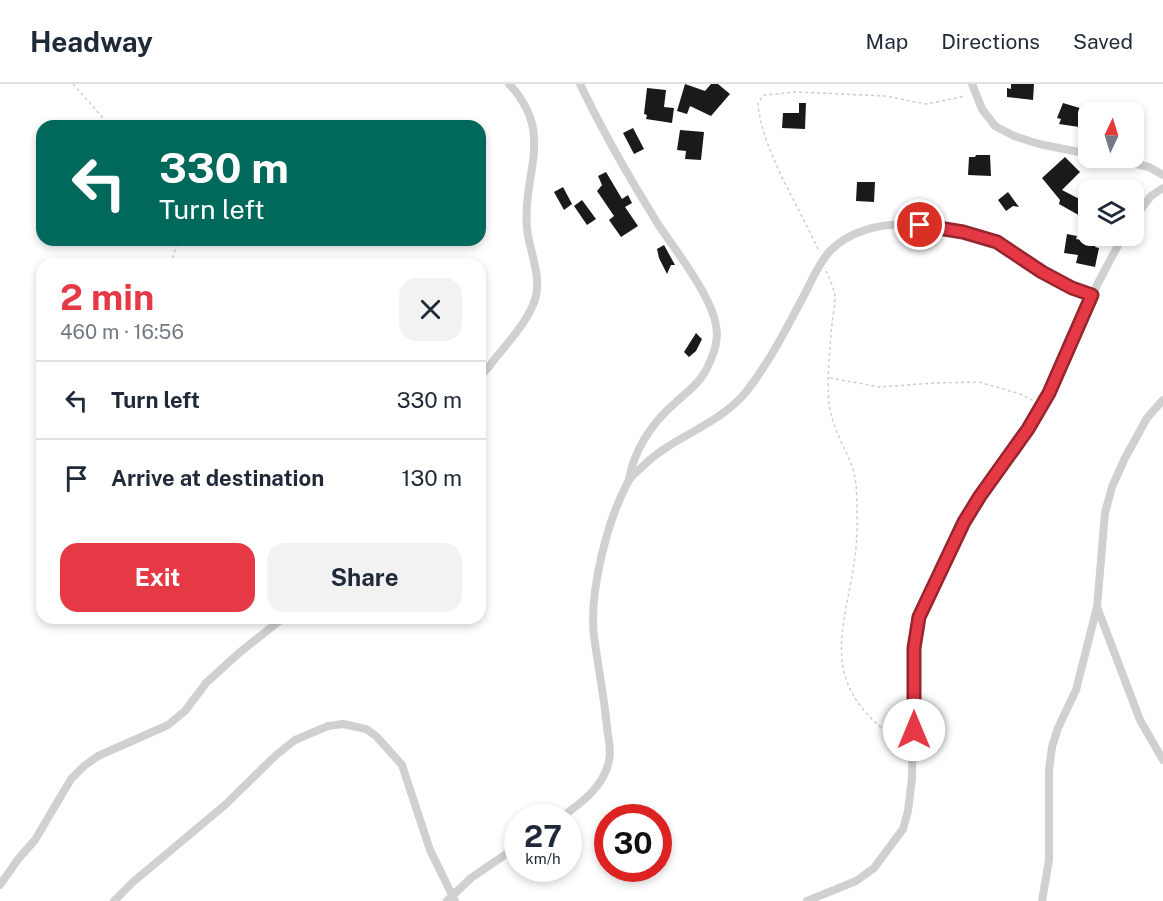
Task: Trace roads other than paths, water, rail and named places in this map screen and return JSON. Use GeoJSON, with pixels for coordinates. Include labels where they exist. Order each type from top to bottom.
{"type":"FeatureCollection","features":[{"type":"Feature","properties":{"kind":"street"},"geometry":{"type":"LineString","coordinates":[[486,370],[526,316],[533,305],[537,291],[537,272],[527,231],[535,139],[527,107],[509,84]]}},
{"type":"Feature","properties":{"kind":"street"},"geometry":{"type":"LineString","coordinates":[[578,804],[597,786],[610,759],[605,699],[594,638],[594,588],[615,513],[646,434],[657,420],[691,389],[707,369],[715,348],[716,325],[708,302],[636,188],[580,84]]}},
{"type":"Feature","properties":{"kind":"street"},"geometry":{"type":"LineString","coordinates":[[972,86],[982,109],[995,126],[1014,136],[1038,144],[1078,152]]}},
{"type":"Feature","properties":{"kind":"street"},"geometry":{"type":"LineString","coordinates":[[1144,166],[1163,175]]}},
{"type":"Feature","properties":{"kind":"street"},"geometry":{"type":"LineString","coordinates":[[1144,205],[1151,196],[1163,188]]}},
{"type":"Feature","properties":{"kind":"street"},"geometry":{"type":"LineString","coordinates":[[629,480],[660,450],[718,417],[734,405],[774,352],[823,260],[831,250],[862,232],[900,224],[959,231],[997,242],[1042,272],[1072,288],[1092,295]]}},
{"type":"Feature","properties":{"kind":"street"},"geometry":{"type":"LineString","coordinates":[[807,901],[856,880],[874,868],[903,829],[908,811],[914,751],[914,648],[919,617],[964,522],[1043,405],[1092,295],[1118,246]]}},
{"type":"Feature","properties":{"kind":"street"},"geometry":{"type":"LineString","coordinates":[[1042,901],[1049,860],[1048,791],[1052,747],[1058,728],[1076,690],[1097,607],[1105,513],[1109,496],[1125,458],[1147,418],[1163,400]]}},
{"type":"Feature","properties":{"kind":"street"},"geometry":{"type":"LineString","coordinates":[[1097,607],[1140,720],[1163,760]]}},
{"type":"Feature","properties":{"kind":"street"},"geometry":{"type":"LineString","coordinates":[[0,885],[51,817],[71,779],[84,766],[98,756],[168,725],[186,711],[206,683],[239,652],[275,624]]}},
{"type":"Feature","properties":{"kind":"street"},"geometry":{"type":"LineString","coordinates":[[114,901],[133,882],[225,805],[274,756],[295,740],[328,726],[343,724],[366,729],[376,736],[402,765],[430,850],[452,899],[471,878],[504,856]]}}]}
